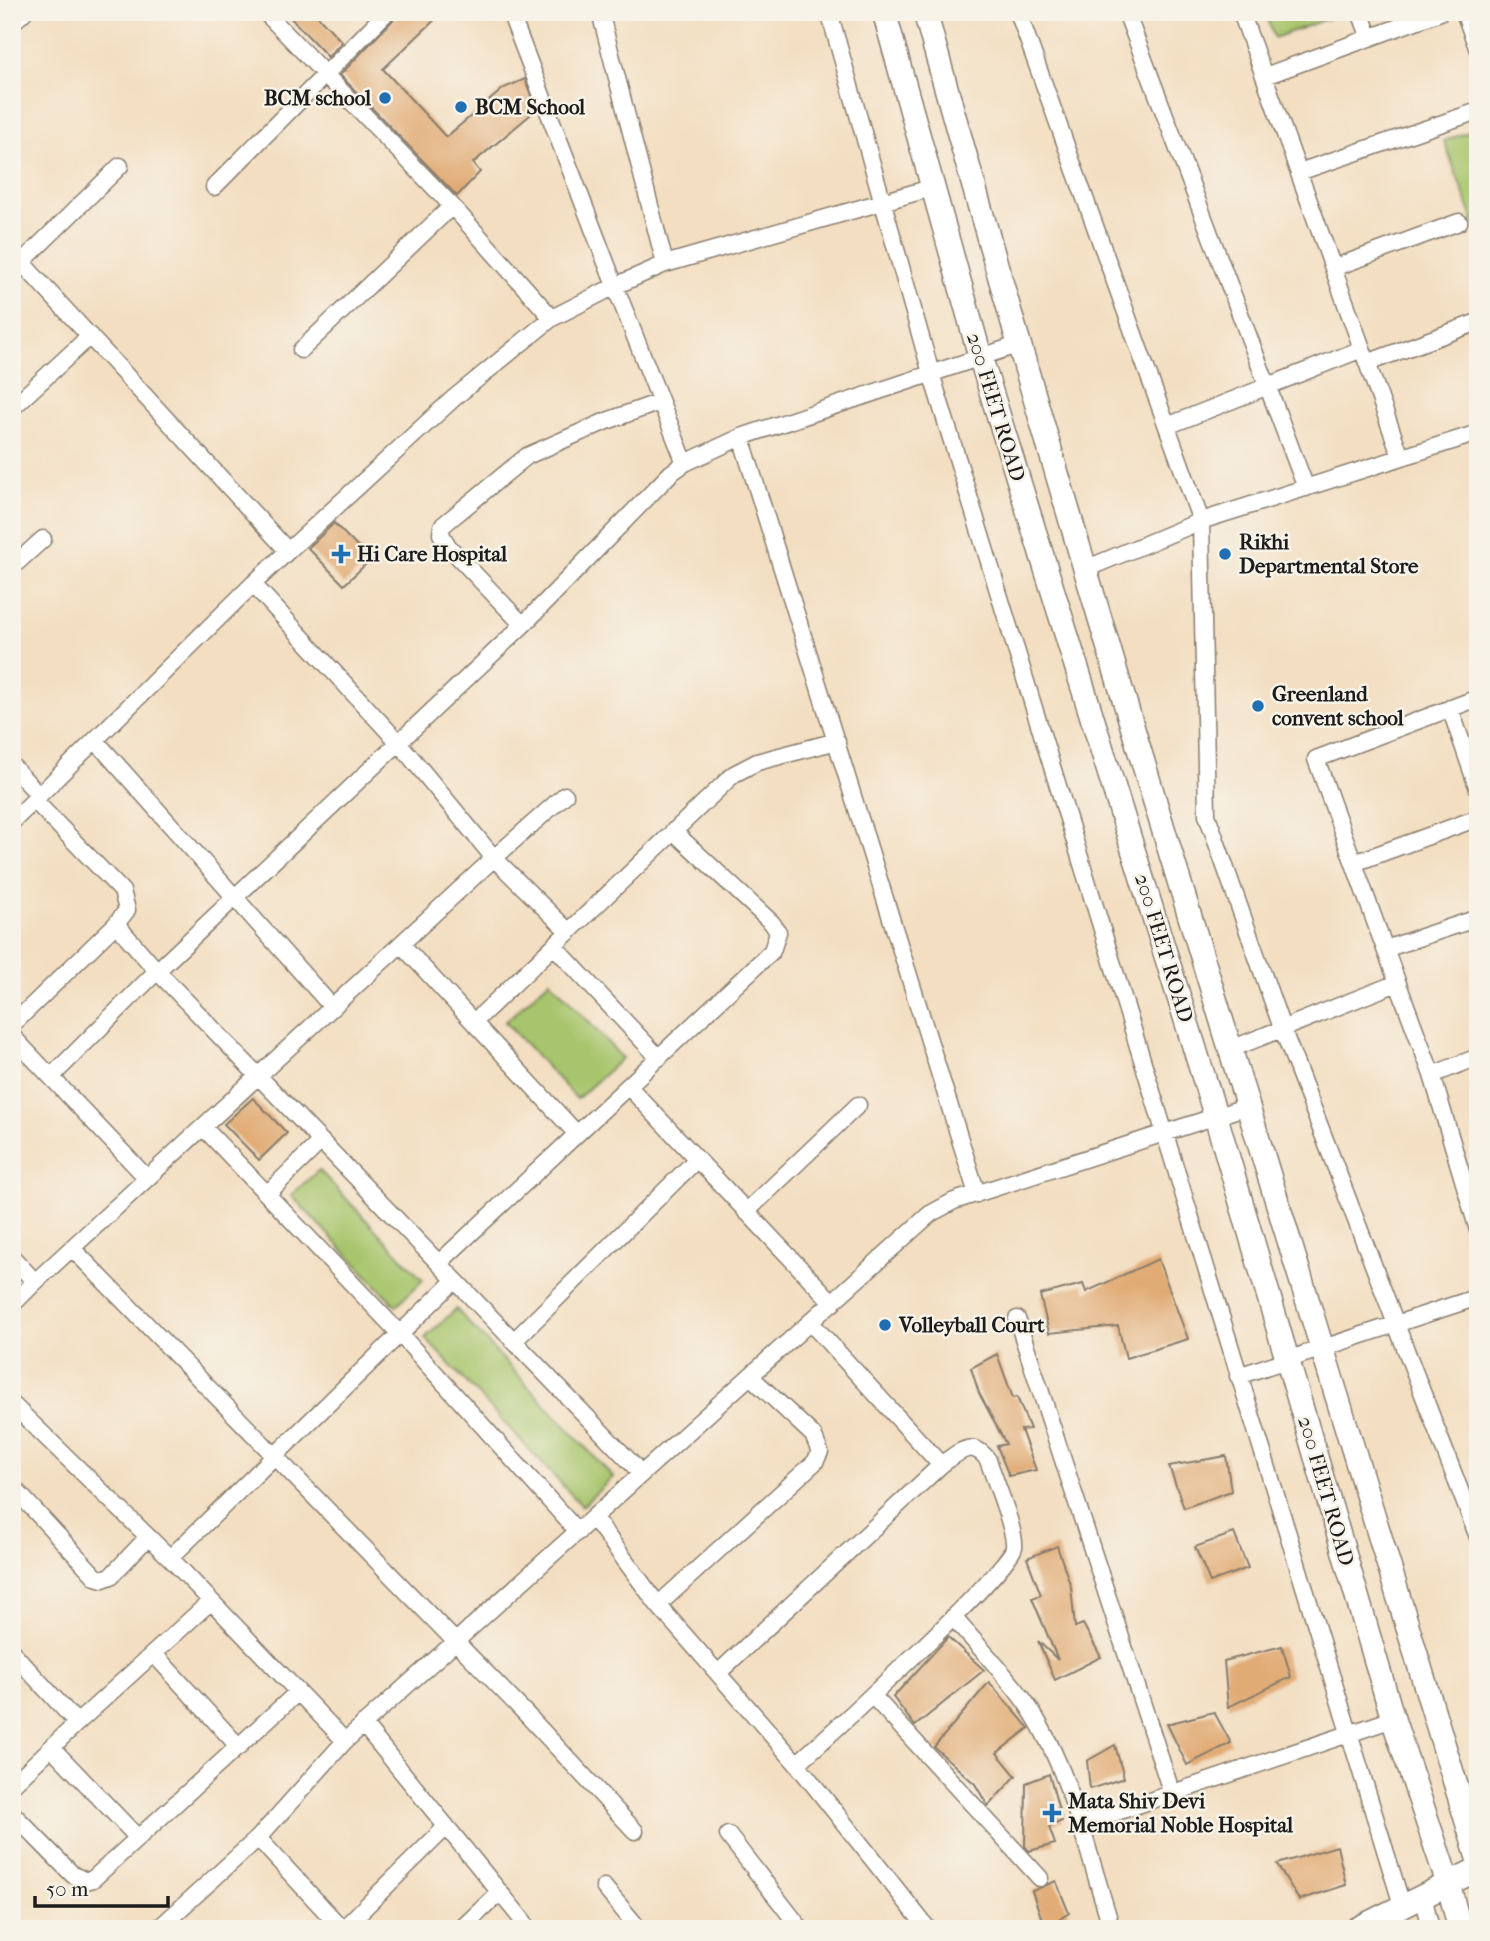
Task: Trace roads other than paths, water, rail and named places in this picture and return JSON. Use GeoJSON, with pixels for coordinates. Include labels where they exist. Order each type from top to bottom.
{"type":"FeatureCollection","features":[{"type":"Feature","properties":{"kind":"street"},"geometry":{"type":"LineString","coordinates":[[12,23],[24,12]]}},
{"type":"Feature","properties":{"kind":"street"},"geometry":{"type":"LineString","coordinates":[[265,12],[326,72],[452,206],[552,318]]}},
{"type":"Feature","properties":{"kind":"street"},"geometry":{"type":"LineString","coordinates":[[214,187],[387,12]]}},
{"type":"Feature","properties":{"kind":"street"},"geometry":{"type":"LineString","coordinates":[[510,12],[685,463]]}},
{"type":"Feature","properties":{"kind":"street"},"geometry":{"type":"LineString","coordinates":[[600,12],[665,264]]}},
{"type":"Feature","properties":{"kind":"street"},"geometry":{"type":"LineString","coordinates":[[829,12],[931,373],[1402,1905]]}},
{"type":"Feature","properties":{"kind":"street","name":"200 FEET ROAD"},"geometry":{"type":"LineString","coordinates":[[884,12],[980,356],[1216,1117],[1393,1719],[1448,1883],[1460,1929]]}},
{"type":"Feature","properties":{"kind":"street"},"geometry":{"type":"LineString","coordinates":[[925,12],[1017,345],[1083,570],[1478,1858]]}},
{"type":"Feature","properties":{"kind":"street"},"geometry":{"type":"LineString","coordinates":[[1018,12],[1201,522],[1207,815],[1282,1028],[1478,1536]]}},
{"type":"Feature","properties":{"kind":"street"},"geometry":{"type":"LineString","coordinates":[[1126,12],[1306,488]]}},
{"type":"Feature","properties":{"kind":"street"},"geometry":{"type":"LineString","coordinates":[[1241,12],[1401,457]]}},
{"type":"Feature","properties":{"kind":"street"},"geometry":{"type":"LineString","coordinates":[[1360,12],[1370,38]]}},
{"type":"Feature","properties":{"kind":"street"},"geometry":{"type":"LineString","coordinates":[[1265,76],[1440,12]]}},
{"type":"Feature","properties":{"kind":"street"},"geometry":{"type":"LineString","coordinates":[[1464,12],[1478,50]]}},
{"type":"Feature","properties":{"kind":"street"},"geometry":{"type":"LineString","coordinates":[[1299,172],[1478,111]]}},
{"type":"Feature","properties":{"kind":"street"},"geometry":{"type":"LineString","coordinates":[[120,166],[17,257],[288,551]]}},
{"type":"Feature","properties":{"kind":"street"},"geometry":{"type":"LineString","coordinates":[[12,822],[288,551],[454,398],[552,318],[665,264],[931,188]]}},
{"type":"Feature","properties":{"kind":"street"},"geometry":{"type":"LineString","coordinates":[[301,350],[452,206]]}},
{"type":"Feature","properties":{"kind":"street"},"geometry":{"type":"LineString","coordinates":[[1333,268],[1459,222]]}},
{"type":"Feature","properties":{"kind":"street"},"geometry":{"type":"LineString","coordinates":[[1167,426],[1266,384],[1478,321]]}},
{"type":"Feature","properties":{"kind":"street"},"geometry":{"type":"LineString","coordinates":[[12,408],[90,336]]}},
{"type":"Feature","properties":{"kind":"street"},"geometry":{"type":"LineString","coordinates":[[51,1077],[157,971],[523,625],[671,473],[685,463],[741,437],[1017,345]]}},
{"type":"Feature","properties":{"kind":"street"},"geometry":{"type":"LineString","coordinates":[[523,625],[448,546],[441,534],[442,526],[527,456],[660,401]]}},
{"type":"Feature","properties":{"kind":"street"},"geometry":{"type":"LineString","coordinates":[[1083,570],[1201,522],[1478,433]]}},
{"type":"Feature","properties":{"kind":"street"},"geometry":{"type":"LineString","coordinates":[[741,437],[977,1194]]}},
{"type":"Feature","properties":{"kind":"street"},"geometry":{"type":"LineString","coordinates":[[12,568],[43,539]]}},
{"type":"Feature","properties":{"kind":"street"},"geometry":{"type":"LineString","coordinates":[[253,584],[399,743],[494,858],[569,932]]}},
{"type":"Feature","properties":{"kind":"street"},"geometry":{"type":"LineString","coordinates":[[1478,698],[1317,759],[1472,1189],[1478,1230]]}},
{"type":"Feature","properties":{"kind":"street"},"geometry":{"type":"LineString","coordinates":[[1450,708],[1478,789]]}},
{"type":"Feature","properties":{"kind":"street"},"geometry":{"type":"LineString","coordinates":[[95,740],[333,1008]]}},
{"type":"Feature","properties":{"kind":"street"},"geometry":{"type":"LineString","coordinates":[[474,1022],[734,774],[745,767],[837,741]]}},
{"type":"Feature","properties":{"kind":"street"},"geometry":{"type":"LineString","coordinates":[[12,766],[37,798],[122,891],[127,910],[116,924],[12,1025]]}},
{"type":"Feature","properties":{"kind":"street"},"geometry":{"type":"LineString","coordinates":[[12,1305],[146,1177],[565,795]]}},
{"type":"Feature","properties":{"kind":"street"},"geometry":{"type":"LineString","coordinates":[[1354,863],[1478,818]]}},
{"type":"Feature","properties":{"kind":"street"},"geometry":{"type":"LineString","coordinates":[[439,1263],[772,951],[778,932],[673,831]]}},
{"type":"Feature","properties":{"kind":"street"},"geometry":{"type":"LineString","coordinates":[[1385,949],[1478,918]]}},
{"type":"Feature","properties":{"kind":"street"},"geometry":{"type":"LineString","coordinates":[[116,924],[157,971],[641,1473]]}},
{"type":"Feature","properties":{"kind":"street"},"geometry":{"type":"LineString","coordinates":[[402,945],[578,1134]]}},
{"type":"Feature","properties":{"kind":"street"},"geometry":{"type":"LineString","coordinates":[[554,946],[659,1058]]}},
{"type":"Feature","properties":{"kind":"street"},"geometry":{"type":"LineString","coordinates":[[1231,1049],[1396,983]]}},
{"type":"Feature","properties":{"kind":"street"},"geometry":{"type":"LineString","coordinates":[[12,1036],[146,1177]]}},
{"type":"Feature","properties":{"kind":"street"},"geometry":{"type":"LineString","coordinates":[[1432,1075],[1478,1057]]}},
{"type":"Feature","properties":{"kind":"street"},"geometry":{"type":"LineString","coordinates":[[629,1087],[833,1303]]}},
{"type":"Feature","properties":{"kind":"street"},"geometry":{"type":"LineString","coordinates":[[746,1212],[858,1105]]}},
{"type":"Feature","properties":{"kind":"street"},"geometry":{"type":"LineString","coordinates":[[158,1929],[258,1838],[363,1724],[930,1214],[977,1194],[1248,1106]]}},
{"type":"Feature","properties":{"kind":"street"},"geometry":{"type":"LineString","coordinates":[[203,1127],[400,1334],[578,1532]]}},
{"type":"Feature","properties":{"kind":"street"},"geometry":{"type":"LineString","coordinates":[[267,1194],[321,1140]]}},
{"type":"Feature","properties":{"kind":"street"},"geometry":{"type":"LineString","coordinates":[[514,1341],[697,1160]]}},
{"type":"Feature","properties":{"kind":"street"},"geometry":{"type":"LineString","coordinates":[[72,1248],[635,1830]]}},
{"type":"Feature","properties":{"kind":"street"},"geometry":{"type":"LineString","coordinates":[[12,1257],[35,1282]]}},
{"type":"Feature","properties":{"kind":"street"},"geometry":{"type":"LineString","coordinates":[[170,1559],[455,1280]]}},
{"type":"Feature","properties":{"kind":"street"},"geometry":{"type":"LineString","coordinates":[[1238,1376],[1288,1362],[1478,1297]]}},
{"type":"Feature","properties":{"kind":"street"},"geometry":{"type":"LineString","coordinates":[[1017,1319],[1172,1794]]}},
{"type":"Feature","properties":{"kind":"street"},"geometry":{"type":"LineString","coordinates":[[811,1323],[941,1465]]}},
{"type":"Feature","properties":{"kind":"street"},"geometry":{"type":"LineString","coordinates":[[658,1605],[816,1462],[820,1452],[813,1436],[750,1376]]}},
{"type":"Feature","properties":{"kind":"street"},"geometry":{"type":"LineString","coordinates":[[12,1404],[170,1559],[345,1741]]}},
{"type":"Feature","properties":{"kind":"street"},"geometry":{"type":"LineString","coordinates":[[718,1673],[941,1465],[967,1447],[975,1447],[982,1452],[988,1460],[1014,1539],[1014,1548],[1005,1564],[872,1695],[797,1764]]}},
{"type":"Feature","properties":{"kind":"street"},"geometry":{"type":"LineString","coordinates":[[12,1486],[96,1577],[103,1579],[111,1576],[148,1537]]}},
{"type":"Feature","properties":{"kind":"street"},"geometry":{"type":"LineString","coordinates":[[594,1518],[658,1605],[797,1764],[928,1929]]}},
{"type":"Feature","properties":{"kind":"street"},"geometry":{"type":"LineString","coordinates":[[12,1785],[211,1601]]}},
{"type":"Feature","properties":{"kind":"street"},"geometry":{"type":"LineString","coordinates":[[953,1617],[1025,1702],[1038,1723],[1078,1825],[1112,1929]]}},
{"type":"Feature","properties":{"kind":"street"},"geometry":{"type":"LineString","coordinates":[[12,1652],[77,1723]]}},
{"type":"Feature","properties":{"kind":"street"},"geometry":{"type":"LineString","coordinates":[[154,1654],[239,1747]]}},
{"type":"Feature","properties":{"kind":"street"},"geometry":{"type":"LineString","coordinates":[[12,1813],[73,1875],[86,1881],[93,1879],[298,1692]]}},
{"type":"Feature","properties":{"kind":"street"},"geometry":{"type":"LineString","coordinates":[[872,1695],[1040,1878]]}},
{"type":"Feature","properties":{"kind":"street"},"geometry":{"type":"LineString","coordinates":[[1078,1825],[1393,1719]]}},
{"type":"Feature","properties":{"kind":"street"},"geometry":{"type":"LineString","coordinates":[[363,1724],[524,1922]]}},
{"type":"Feature","properties":{"kind":"street"},"geometry":{"type":"LineString","coordinates":[[52,1748],[138,1838]]}},
{"type":"Feature","properties":{"kind":"street"},"geometry":{"type":"LineString","coordinates":[[258,1838],[342,1929],[446,1827]]}},
{"type":"Feature","properties":{"kind":"street"},"geometry":{"type":"LineString","coordinates":[[728,1835],[801,1929]]}},
{"type":"Feature","properties":{"kind":"street"},"geometry":{"type":"LineString","coordinates":[[1357,1929],[1478,1869]]}},
{"type":"Feature","properties":{"kind":"street"},"geometry":{"type":"LineString","coordinates":[[604,1887],[639,1929]]}},
{"type":"Feature","properties":{"kind":"street"},"geometry":{"type":"LineString","coordinates":[[461,1929],[500,1892]]}},
{"type":"Feature","properties":{"kind":"street"},"geometry":{"type":"LineString","coordinates":[[1423,1895],[1431,1929]]}},
{"type":"Feature","properties":{"kind":"place","name":"BCM school"},"geometry":{"type":"Point","coordinates":[385,98]}},
{"type":"Feature","properties":{"kind":"place","name":"BCM School"},"geometry":{"type":"Point","coordinates":[461,107]}},
{"type":"Feature","properties":{"kind":"place","name":"Hi Care Hospital"},"geometry":{"type":"Point","coordinates":[341,554]}},
{"type":"Feature","properties":{"kind":"place","name":"Rikhi Departmental Store"},"geometry":{"type":"Point","coordinates":[1225,554]}},
{"type":"Feature","properties":{"kind":"place","name":"Greenland convent school"},"geometry":{"type":"Point","coordinates":[1258,706]}},
{"type":"Feature","properties":{"kind":"place","name":"Volleyball Court"},"geometry":{"type":"Point","coordinates":[885,1325]}},
{"type":"Feature","properties":{"kind":"place","name":"Mata Shiv Devi Memorial Noble Hospital"},"geometry":{"type":"Point","coordinates":[1052,1813]}}]}
